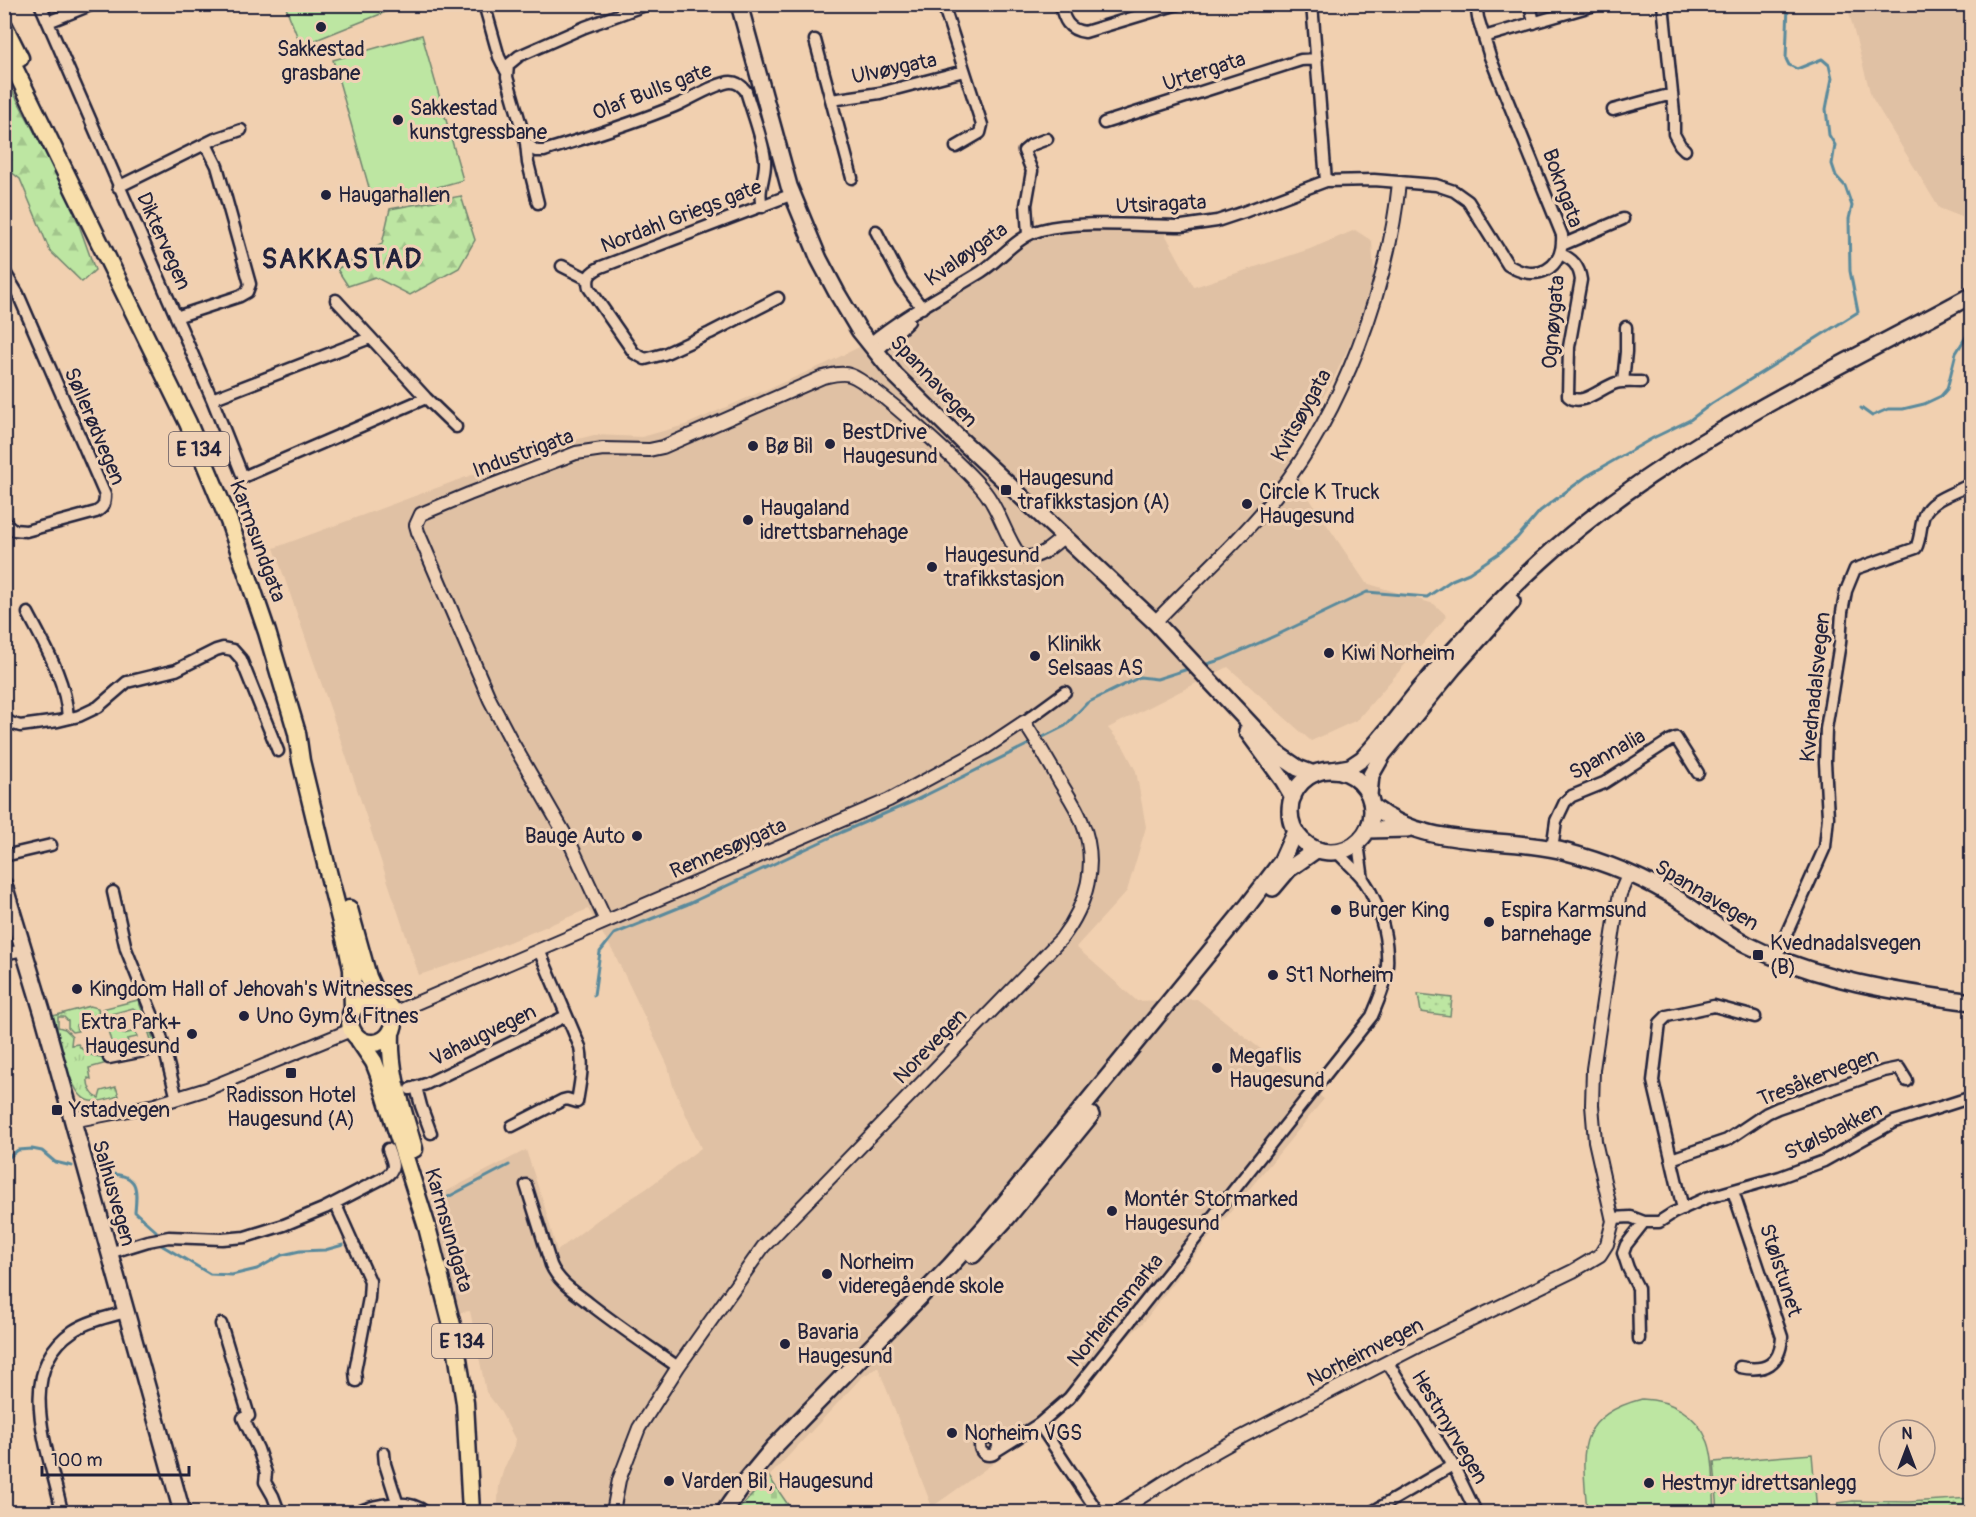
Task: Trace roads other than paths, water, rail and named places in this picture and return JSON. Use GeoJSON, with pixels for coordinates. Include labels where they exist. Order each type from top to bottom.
{"type":"FeatureCollection","features":[{"type":"Feature","properties":{"kind":"highway","name":"Karmsundgata"},"geometry":{"type":"LineString","coordinates":[[4,26],[111,252],[116,272]]}},
{"type":"Feature","properties":{"kind":"highway","name":"Karmsundgata"},"geometry":{"type":"LineString","coordinates":[[4,47],[188,423],[229,521],[267,632],[297,733],[352,969],[353,1009]]}},
{"type":"Feature","properties":{"kind":"highway","name":"Karmsundgata"},"geometry":{"type":"LineString","coordinates":[[297,733],[308,758],[368,977],[388,1008]]}},
{"type":"Feature","properties":{"kind":"highway"},"geometry":{"type":"LineString","coordinates":[[353,1009],[360,1002],[370,999],[388,1008]]}},
{"type":"Feature","properties":{"kind":"highway","name":"E 134"},"geometry":{"type":"LineString","coordinates":[[388,1008],[394,1022],[391,1033]]}},
{"type":"Feature","properties":{"kind":"highway","name":"E 134"},"geometry":{"type":"LineString","coordinates":[[353,1009],[350,1017],[355,1035]]}},
{"type":"Feature","properties":{"kind":"highway","name":"Karmsundgata"},"geometry":{"type":"LineString","coordinates":[[391,1033],[390,1049],[394,1084],[420,1170],[461,1332],[477,1446],[480,1512]]}},
{"type":"Feature","properties":{"kind":"highway"},"geometry":{"type":"LineString","coordinates":[[355,1035],[367,1043],[379,1043],[391,1033]]}},
{"type":"Feature","properties":{"kind":"highway","name":"Karmsundgata"},"geometry":{"type":"LineString","coordinates":[[355,1035],[374,1062],[379,1075],[442,1281],[454,1333],[465,1403],[471,1512]]}},
{"type":"Feature","properties":{"kind":"main road","name":"Spannavegen"},"geometry":{"type":"LineString","coordinates":[[739,4],[793,194],[823,266],[842,302],[873,347],[895,375],[962,441],[1155,622],[1230,703]]}},
{"type":"Feature","properties":{"kind":"main road"},"geometry":{"type":"LineString","coordinates":[[1971,295],[1716,434],[1604,508],[1541,561],[1487,612],[1362,759],[1350,767],[1314,774],[1303,782],[1293,797],[1291,818],[1295,831],[1304,842],[1316,850],[1337,852],[1358,843],[1368,830],[1372,814],[1370,783],[1375,766],[1431,694],[1509,605],[1579,540],[1643,492],[1702,454],[1971,306]]}},
{"type":"Feature","properties":{"kind":"main road"},"geometry":{"type":"LineString","coordinates":[[1230,703],[1288,763],[1314,774]]}},
{"type":"Feature","properties":{"kind":"main road"},"geometry":{"type":"LineString","coordinates":[[1230,703],[1236,716],[1293,797]]}},
{"type":"Feature","properties":{"kind":"main road"},"geometry":{"type":"LineString","coordinates":[[1333,770],[1354,777],[1371,801]]}},
{"type":"Feature","properties":{"kind":"main road","name":"Spannavegen"},"geometry":{"type":"LineString","coordinates":[[1371,801],[1394,820],[1419,831]]}},
{"type":"Feature","properties":{"kind":"main road","name":"Spannavegen"},"geometry":{"type":"LineString","coordinates":[[1368,830],[1389,828],[1465,840],[1521,844],[1552,849],[1606,864],[1662,890],[1748,945],[1776,957],[1806,968],[1872,986],[1971,1002]]}},
{"type":"Feature","properties":{"kind":"main road"},"geometry":{"type":"LineString","coordinates":[[724,1512],[774,1447],[942,1275],[1010,1198],[1249,904],[1281,862],[1295,831]]}},
{"type":"Feature","properties":{"kind":"main road"},"geometry":{"type":"LineString","coordinates":[[736,1512],[790,1444],[1002,1224],[1282,878],[1290,869],[1316,850]]}},
{"type":"Feature","properties":{"kind":"main road","name":"Salhusvegen"},"geometry":{"type":"LineString","coordinates":[[4,885],[182,1512]]}},
{"type":"Feature","properties":{"kind":"street","name":"Diktervegen"},"geometry":{"type":"LineString","coordinates":[[40,4],[212,399],[243,477],[426,398]]}},
{"type":"Feature","properties":{"kind":"street"},"geometry":{"type":"LineString","coordinates":[[48,22],[93,4]]}},
{"type":"Feature","properties":{"kind":"street"},"geometry":{"type":"LineString","coordinates":[[506,71],[508,65],[519,56],[585,27],[648,4]]}},
{"type":"Feature","properties":{"kind":"street","name":"Ulvøygata"},"geometry":{"type":"LineString","coordinates":[[943,4],[982,129],[980,133],[957,147]]}},
{"type":"Feature","properties":{"kind":"street"},"geometry":{"type":"LineString","coordinates":[[1060,4],[1066,23],[1077,31],[1085,32],[1178,4]]}},
{"type":"Feature","properties":{"kind":"street"},"geometry":{"type":"LineString","coordinates":[[1312,4],[1326,181]]}},
{"type":"Feature","properties":{"kind":"street","name":"Bokngata"},"geometry":{"type":"LineString","coordinates":[[1399,183],[1436,185],[1454,190],[1468,201],[1502,257],[1508,265],[1518,271],[1528,274],[1549,269],[1561,250],[1558,225],[1484,37],[1476,4]]}},
{"type":"Feature","properties":{"kind":"street"},"geometry":{"type":"LineString","coordinates":[[1530,4],[1534,23]]}},
{"type":"Feature","properties":{"kind":"street"},"geometry":{"type":"LineString","coordinates":[[1484,37],[1598,4]]}},
{"type":"Feature","properties":{"kind":"street"},"geometry":{"type":"LineString","coordinates":[[1663,4],[1674,134],[1685,150]]}},
{"type":"Feature","properties":{"kind":"street"},"geometry":{"type":"LineString","coordinates":[[486,11],[526,143],[528,163],[538,203]]}},
{"type":"Feature","properties":{"kind":"street","name":"Ulvøygata"},"geometry":{"type":"LineString","coordinates":[[815,40],[852,178]]}},
{"type":"Feature","properties":{"kind":"street","name":"Urtergata"},"geometry":{"type":"LineString","coordinates":[[1104,123],[1301,60],[1317,59]]}},
{"type":"Feature","properties":{"kind":"street","name":"Ulvøygata"},"geometry":{"type":"LineString","coordinates":[[831,100],[880,93],[964,71]]}},
{"type":"Feature","properties":{"kind":"street","name":"Olaf Bulls gate"},"geometry":{"type":"LineString","coordinates":[[526,143],[530,148],[543,151],[676,106],[725,83],[737,83],[742,85],[746,91],[765,157],[764,174],[759,191],[762,207]]}},
{"type":"Feature","properties":{"kind":"street"},"geometry":{"type":"LineString","coordinates":[[1613,110],[1672,94]]}},
{"type":"Feature","properties":{"kind":"street"},"geometry":{"type":"LineString","coordinates":[[118,187],[206,144],[241,130]]}},
{"type":"Feature","properties":{"kind":"street","name":"Kvaløygata"},"geometry":{"type":"LineString","coordinates":[[873,347],[922,308],[983,270],[1028,234],[1026,205],[1032,171],[1024,151],[1031,145],[1047,139]]}},
{"type":"Feature","properties":{"kind":"street"},"geometry":{"type":"LineString","coordinates":[[176,317],[240,296],[248,292],[250,284],[217,166],[206,144]]}},
{"type":"Feature","properties":{"kind":"street","name":"Utsiragata"},"geometry":{"type":"LineString","coordinates":[[1028,234],[1070,226],[1199,224],[1244,212],[1326,181],[1374,180],[1399,183]]}},
{"type":"Feature","properties":{"kind":"street","name":"Kvitsøygata"},"geometry":{"type":"LineString","coordinates":[[1155,622],[1250,525],[1278,493],[1332,405],[1352,363],[1377,296],[1399,183]]}},
{"type":"Feature","properties":{"kind":"street","name":"Nordahl Griegs gate"},"geometry":{"type":"LineString","coordinates":[[778,298],[710,333],[645,360],[634,353],[589,288],[588,279],[592,271],[601,267],[793,194]]}},
{"type":"Feature","properties":{"kind":"street"},"geometry":{"type":"LineString","coordinates":[[1561,250],[1623,219]]}},
{"type":"Feature","properties":{"kind":"street"},"geometry":{"type":"LineString","coordinates":[[876,231],[902,281],[922,308]]}},
{"type":"Feature","properties":{"kind":"street","name":"Ognøygata"},"geometry":{"type":"LineString","coordinates":[[1561,250],[1576,263],[1581,280],[1569,347],[1568,396],[1571,399],[1581,400],[1615,384],[1641,382]]}},
{"type":"Feature","properties":{"kind":"street","name":"Nordahl Griegs gate"},"geometry":{"type":"LineString","coordinates":[[562,266],[588,279]]}},
{"type":"Feature","properties":{"kind":"street","name":"Søllerødvegen"},"geometry":{"type":"LineString","coordinates":[[4,522],[14,530],[26,531],[96,512],[101,510],[105,501],[105,495],[18,294],[5,272]]}},
{"type":"Feature","properties":{"kind":"street"},"geometry":{"type":"LineString","coordinates":[[336,300],[426,398],[456,427]]}},
{"type":"Feature","properties":{"kind":"street"},"geometry":{"type":"LineString","coordinates":[[1623,382],[1626,327]]}},
{"type":"Feature","properties":{"kind":"street"},"geometry":{"type":"LineString","coordinates":[[212,399],[370,338]]}},
{"type":"Feature","properties":{"kind":"street","name":"Industrigata"},"geometry":{"type":"LineString","coordinates":[[606,921],[570,843],[490,700],[418,532],[416,525],[422,514],[576,453],[603,449],[649,450],[663,447],[823,376],[838,374],[850,375],[871,388],[973,478],[990,499],[1020,556],[1032,557],[1041,554],[1063,537]]}},
{"type":"Feature","properties":{"kind":"street","name":"Kvednadalsvegen"},"geometry":{"type":"LineString","coordinates":[[1776,957],[1825,847],[1828,817],[1826,729],[1840,643],[1842,612],[1846,591],[1855,569],[1916,548],[1923,517],[1928,509],[1942,498],[1971,483]]}},
{"type":"Feature","properties":{"kind":"street"},"geometry":{"type":"LineString","coordinates":[[28,613],[59,678],[67,702],[68,718]]}},
{"type":"Feature","properties":{"kind":"street"},"geometry":{"type":"LineString","coordinates":[[4,718],[20,726],[68,718],[88,712],[127,682],[169,673],[216,650],[229,648],[238,654],[241,660],[278,751]]}},
{"type":"Feature","properties":{"kind":"street","name":"Rennesøygata"},"geometry":{"type":"LineString","coordinates":[[388,1008],[539,950],[889,800],[985,748],[1065,692]]}},
{"type":"Feature","properties":{"kind":"street","name":"Norevegen"},"geometry":{"type":"LineString","coordinates":[[612,1512],[619,1480],[634,1438],[649,1410],[763,1247],[1061,939],[1074,921],[1084,899],[1088,882],[1090,853],[1087,835],[1078,812],[1024,722]]}},
{"type":"Feature","properties":{"kind":"street","name":"Spannalia"},"geometry":{"type":"LineString","coordinates":[[1552,849],[1556,821],[1565,802],[1572,796],[1604,783],[1669,741],[1676,738],[1698,773]]}},
{"type":"Feature","properties":{"kind":"street","name":"Norheimsmarka"},"geometry":{"type":"LineString","coordinates":[[996,1451],[1039,1424],[1069,1398],[1372,1016],[1385,980],[1386,944],[1383,923],[1363,880],[1358,843]]}},
{"type":"Feature","properties":{"kind":"street"},"geometry":{"type":"LineString","coordinates":[[4,856],[51,845]]}},
{"type":"Feature","properties":{"kind":"street","name":"Norheimsmarka"},"geometry":{"type":"LineString","coordinates":[[1337,852],[1363,880]]}},
{"type":"Feature","properties":{"kind":"street","name":"Norheimvegen"},"geometry":{"type":"LineString","coordinates":[[1118,1512],[1226,1445],[1459,1326],[1573,1271],[1600,1255],[1607,1244],[1613,1221],[1595,1141],[1592,1105],[1593,1078],[1616,914],[1620,894],[1629,873]]}},
{"type":"Feature","properties":{"kind":"street"},"geometry":{"type":"LineString","coordinates":[[113,892],[126,949],[164,1047],[177,1099]]}},
{"type":"Feature","properties":{"kind":"street"},"geometry":{"type":"LineString","coordinates":[[4,954],[23,950]]}},
{"type":"Feature","properties":{"kind":"street","name":"Vahaugvegen"},"geometry":{"type":"LineString","coordinates":[[512,1126],[563,1100],[570,1099],[577,1102],[581,1052],[539,950]]}},
{"type":"Feature","properties":{"kind":"street"},"geometry":{"type":"LineString","coordinates":[[1683,1209],[1653,1081],[1659,1023],[1666,1016],[1714,1006],[1755,1017]]}},
{"type":"Feature","properties":{"kind":"street","name":"Vahaugvegen"},"geometry":{"type":"LineString","coordinates":[[431,1133],[413,1088],[566,1016]]}},
{"type":"Feature","properties":{"kind":"street"},"geometry":{"type":"LineString","coordinates":[[72,1121],[177,1099],[244,1076],[290,1054],[355,1035]]}},
{"type":"Feature","properties":{"kind":"street"},"geometry":{"type":"LineString","coordinates":[[109,1058],[164,1047]]}},
{"type":"Feature","properties":{"kind":"street","name":"Tresåkervegen"},"geometry":{"type":"LineString","coordinates":[[1671,1159],[1732,1137],[1778,1108],[1884,1071],[1899,1068],[1907,1081]]}},
{"type":"Feature","properties":{"kind":"street","name":"Stølsbakken"},"geometry":{"type":"LineString","coordinates":[[1644,1222],[1659,1222],[1706,1198],[1780,1177],[1824,1161],[1894,1122],[1971,1097]]}},
{"type":"Feature","properties":{"kind":"street"},"geometry":{"type":"LineString","coordinates":[[109,1253],[170,1237],[222,1239],[245,1237],[284,1225],[335,1203],[392,1172],[393,1166],[388,1149]]}},
{"type":"Feature","properties":{"kind":"street"},"geometry":{"type":"LineString","coordinates":[[526,1185],[550,1265],[559,1279],[607,1317],[678,1367]]}},
{"type":"Feature","properties":{"kind":"street","name":"Stølstunet"},"geometry":{"type":"LineString","coordinates":[[1733,1191],[1782,1337],[1780,1350],[1768,1366],[1753,1370],[1740,1367]]}},
{"type":"Feature","properties":{"kind":"street"},"geometry":{"type":"LineString","coordinates":[[335,1203],[370,1281],[369,1298],[355,1371],[356,1381]]}},
{"type":"Feature","properties":{"kind":"street"},"geometry":{"type":"LineString","coordinates":[[1612,1218],[1631,1217],[1644,1222],[1626,1245],[1623,1253],[1638,1287],[1639,1339]]}},
{"type":"Feature","properties":{"kind":"street"},"geometry":{"type":"LineString","coordinates":[[62,1512],[42,1427],[39,1394],[42,1373],[52,1352],[73,1331],[89,1323],[126,1312]]}},
{"type":"Feature","properties":{"kind":"street"},"geometry":{"type":"LineString","coordinates":[[221,1324],[249,1416],[243,1418],[261,1457],[266,1473],[265,1482],[279,1512]]}},
{"type":"Feature","properties":{"kind":"street","name":"Hestmyrvegen"},"geometry":{"type":"LineString","coordinates":[[1388,1363],[1453,1465],[1476,1512]]}},
{"type":"Feature","properties":{"kind":"street"},"geometry":{"type":"LineString","coordinates":[[1039,1424],[1098,1512]]}},
{"type":"Feature","properties":{"kind":"street"},"geometry":{"type":"LineString","coordinates":[[384,1453],[385,1464],[397,1503]]}},
{"type":"Feature","properties":{"kind":"street"},"geometry":{"type":"LineString","coordinates":[[1372,1512],[1453,1465]]}},
{"type":"Feature","properties":{"kind":"street"},"geometry":{"type":"LineString","coordinates":[[358,1512],[397,1503],[416,1506],[425,1512]]}},
{"type":"Feature","properties":{"kind":"waterway"},"geometry":{"type":"LineString","coordinates":[[1204,665],[1279,634],[1367,592],[1427,597],[1499,553],[1517,538],[1540,511],[1587,476],[1653,438],[1690,420],[1711,404],[1858,312],[1850,271],[1849,219],[1852,206],[1845,186],[1836,176],[1832,164],[1835,145],[1829,135],[1826,109],[1832,78],[1829,65],[1822,59],[1797,69],[1789,65],[1786,59],[1788,4]]}},
{"type":"Feature","properties":{"kind":"waterway"},"geometry":{"type":"LineString","coordinates":[[1861,408],[1872,416],[1888,409],[1903,409],[1924,404],[1941,396],[1947,389],[1956,353],[1972,327]]}},
{"type":"Feature","properties":{"kind":"waterway"},"geometry":{"type":"LineString","coordinates":[[1039,739],[1065,726],[1087,703],[1140,677],[1157,679],[1191,668]]}},
{"type":"Feature","properties":{"kind":"waterway"},"geometry":{"type":"LineString","coordinates":[[594,995],[600,952],[614,934],[688,904],[914,801],[1033,742]]}},
{"type":"Feature","properties":{"kind":"waterway"},"geometry":{"type":"LineString","coordinates":[[4,1161],[18,1150],[32,1149],[42,1151],[55,1162],[72,1166]]}},
{"type":"Feature","properties":{"kind":"waterway"},"geometry":{"type":"LineString","coordinates":[[95,1163],[112,1174],[121,1175],[132,1181],[136,1190],[135,1212],[156,1231],[157,1236]]}},
{"type":"Feature","properties":{"kind":"waterway"},"geometry":{"type":"LineString","coordinates":[[448,1197],[509,1165]]}},
{"type":"Feature","properties":{"kind":"waterway"},"geometry":{"type":"LineString","coordinates":[[160,1242],[161,1245],[210,1274],[232,1275],[257,1269],[282,1255],[300,1251],[325,1250],[343,1245]]}},
{"type":"Feature","properties":{"kind":"place","name":"Sakkestad grasbane"},"geometry":{"type":"Point","coordinates":[321,27]}},
{"type":"Feature","properties":{"kind":"place","name":"Sakkestad kunstgressbane"},"geometry":{"type":"Point","coordinates":[398,120]}},
{"type":"Feature","properties":{"kind":"place","name":"Haugarhallen"},"geometry":{"type":"Point","coordinates":[326,195]}},
{"type":"Feature","properties":{"kind":"place","name":"BestDrive Haugesund"},"geometry":{"type":"Point","coordinates":[830,444]}},
{"type":"Feature","properties":{"kind":"place","name":"Bø Bil"},"geometry":{"type":"Point","coordinates":[753,446]}},
{"type":"Feature","properties":{"kind":"place","name":"Haugesund trafikkstasjon (A)"},"geometry":{"type":"Point","coordinates":[1006,490]}},
{"type":"Feature","properties":{"kind":"place","name":"Circle K Truck Haugesund"},"geometry":{"type":"Point","coordinates":[1247,504]}},
{"type":"Feature","properties":{"kind":"place","name":"Haugaland idrettsbarnehage"},"geometry":{"type":"Point","coordinates":[748,520]}},
{"type":"Feature","properties":{"kind":"place","name":"Haugesund trafikkstasjon"},"geometry":{"type":"Point","coordinates":[932,567]}},
{"type":"Feature","properties":{"kind":"place","name":"Kiwi Norheim"},"geometry":{"type":"Point","coordinates":[1329,653]}},
{"type":"Feature","properties":{"kind":"place","name":"Klinikk Selsaas AS"},"geometry":{"type":"Point","coordinates":[1035,656]}},
{"type":"Feature","properties":{"kind":"place","name":"Bauge Auto"},"geometry":{"type":"Point","coordinates":[637,836]}},
{"type":"Feature","properties":{"kind":"place","name":"Burger King"},"geometry":{"type":"Point","coordinates":[1336,910]}},
{"type":"Feature","properties":{"kind":"place","name":"Espira Karmsund barnehage"},"geometry":{"type":"Point","coordinates":[1489,922]}},
{"type":"Feature","properties":{"kind":"place","name":"Kvednadalsvegen (B)"},"geometry":{"type":"Point","coordinates":[1758,955]}},
{"type":"Feature","properties":{"kind":"place","name":"St1 Norheim"},"geometry":{"type":"Point","coordinates":[1273,975]}},
{"type":"Feature","properties":{"kind":"place","name":"Kingdom Hall of Jehovah's Witnesses"},"geometry":{"type":"Point","coordinates":[77,989]}},
{"type":"Feature","properties":{"kind":"place","name":"Uno Gym & Fitnes"},"geometry":{"type":"Point","coordinates":[244,1016]}},
{"type":"Feature","properties":{"kind":"place","name":"Extra Park+ Haugesund"},"geometry":{"type":"Point","coordinates":[192,1034]}},
{"type":"Feature","properties":{"kind":"place","name":"Megaflis Haugesund"},"geometry":{"type":"Point","coordinates":[1217,1068]}},
{"type":"Feature","properties":{"kind":"place","name":"Radisson Hotel Haugesund (A)"},"geometry":{"type":"Point","coordinates":[291,1073]}},
{"type":"Feature","properties":{"kind":"place","name":"Ystadvegen"},"geometry":{"type":"Point","coordinates":[57,1110]}},
{"type":"Feature","properties":{"kind":"place","name":"Montér Stormarked Haugesund"},"geometry":{"type":"Point","coordinates":[1112,1211]}},
{"type":"Feature","properties":{"kind":"place","name":"Norheim videregående skole"},"geometry":{"type":"Point","coordinates":[827,1274]}},
{"type":"Feature","properties":{"kind":"place","name":"Bavaria Haugesund"},"geometry":{"type":"Point","coordinates":[785,1344]}},
{"type":"Feature","properties":{"kind":"place","name":"Norheim VGS"},"geometry":{"type":"Point","coordinates":[952,1433]}},
{"type":"Feature","properties":{"kind":"place","name":"Varden Bil, Haugesund"},"geometry":{"type":"Point","coordinates":[669,1481]}},
{"type":"Feature","properties":{"kind":"place","name":"Hestmyr idrettsanlegg"},"geometry":{"type":"Point","coordinates":[1649,1483]}},
{"type":"Feature","properties":{"kind":"district","name":"SAKKASTAD"},"geometry":{"type":"Point","coordinates":[342,259]}}]}
